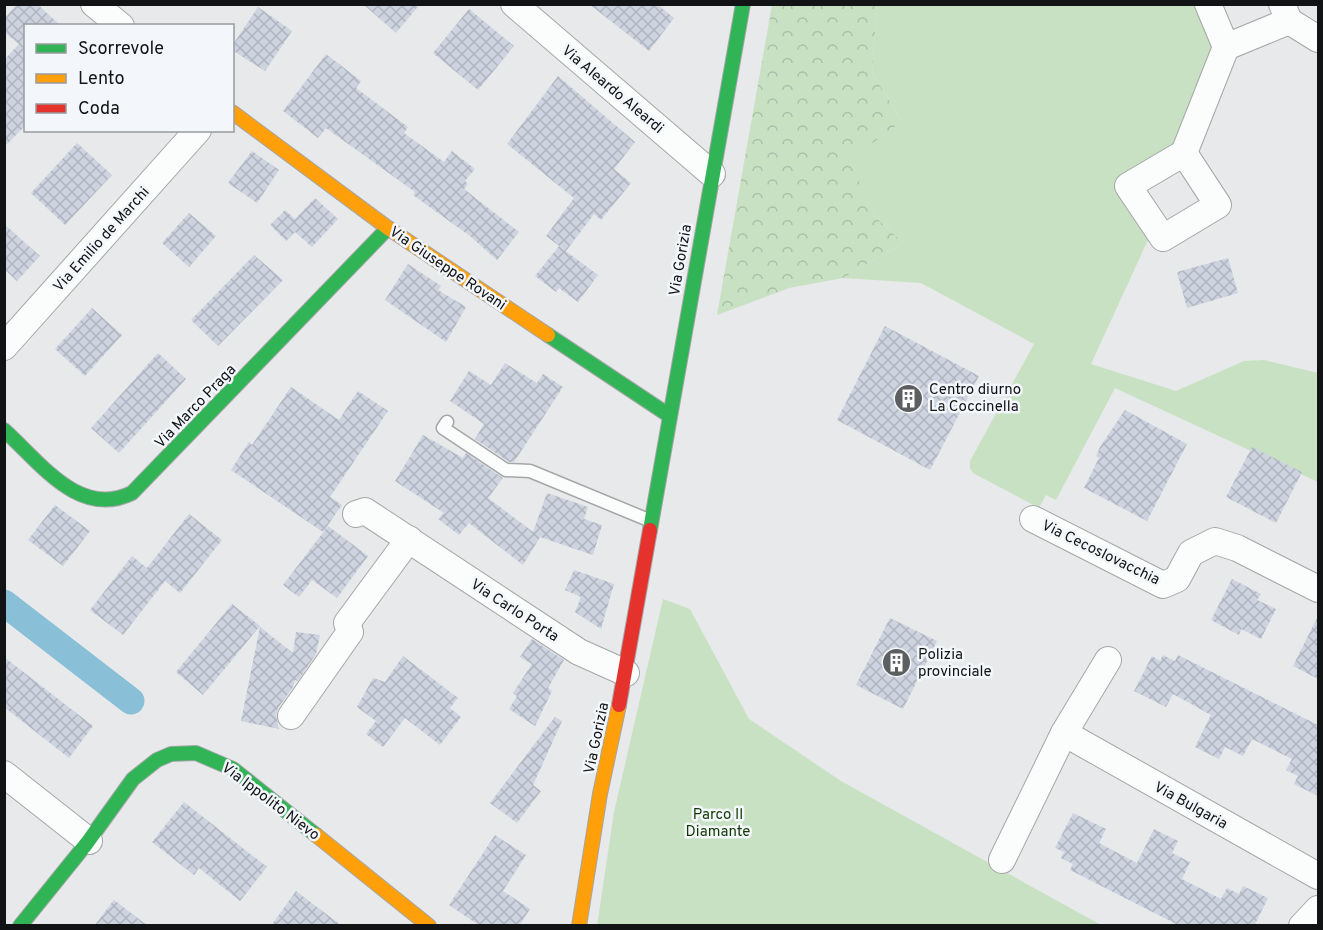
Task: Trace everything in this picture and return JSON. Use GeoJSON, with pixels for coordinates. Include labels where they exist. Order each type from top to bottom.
{"type":"FeatureCollection","features":[{"type":"Feature","properties":{"kind":"street"},"geometry":{"type":"LineString","coordinates":[[94,4],[119,24]]}},
{"type":"Feature","properties":{"kind":"street","name":"Via Aleardo Aleardi"},"geometry":{"type":"LineString","coordinates":[[514,4],[712,174]]}},
{"type":"Feature","properties":{"kind":"street","name":"Via Gorizia"},"geometry":{"type":"LineString","coordinates":[[579,926],[600,794],[626,673],[743,4]]}},
{"type":"Feature","properties":{"kind":"street"},"geometry":{"type":"LineString","coordinates":[[1208,4],[1226,47]]}},
{"type":"Feature","properties":{"kind":"street"},"geometry":{"type":"LineString","coordinates":[[1184,153],[1226,47],[1285,13],[1318,39]]}},
{"type":"Feature","properties":{"kind":"street","name":"Via Giuseppe Rovani"},"geometry":{"type":"LineString","coordinates":[[234,113],[388,228],[670,416]]}},
{"type":"Feature","properties":{"kind":"street","name":"Via Emilio de Marchi"},"geometry":{"type":"LineString","coordinates":[[4,347],[196,132]]}},
{"type":"Feature","properties":{"kind":"street","name":"Via Marco Praga"},"geometry":{"type":"LineString","coordinates":[[4,430],[74,490],[89,499],[106,502],[123,499],[138,490],[388,228]]}},
{"type":"Feature","properties":{"kind":"street","name":"Via Carlo Porta"},"geometry":{"type":"LineString","coordinates":[[356,514],[365,511],[579,652],[626,673]]}},
{"type":"Feature","properties":{"kind":"street","name":"Via Cecoslovacchia"},"geometry":{"type":"LineString","coordinates":[[1033,519],[1163,585],[1177,579],[1191,553],[1215,541],[1237,548],[1318,589]]}},
{"type":"Feature","properties":{"kind":"street"},"geometry":{"type":"LineString","coordinates":[[291,716],[350,632],[347,623],[409,540]]}},
{"type":"Feature","properties":{"kind":"street"},"geometry":{"type":"LineString","coordinates":[[1002,860],[1064,733],[1108,660]]}},
{"type":"Feature","properties":{"kind":"street","name":"Via Bulgaria"},"geometry":{"type":"LineString","coordinates":[[1064,733],[1318,876]]}},
{"type":"Feature","properties":{"kind":"street","name":"Via Ippolito Nievo"},"geometry":{"type":"LineString","coordinates":[[20,926],[89,841],[133,781],[150,764],[173,753],[206,756],[233,769],[429,926]]}},
{"type":"Feature","properties":{"kind":"street"},"geometry":{"type":"LineString","coordinates":[[4,774],[89,841]]}},
{"type":"Feature","properties":{"kind":"street"},"geometry":{"type":"LineString","coordinates":[[1302,926],[1318,909]]}},
{"type":"Feature","properties":{"kind":"lane"},"geometry":{"type":"LineString","coordinates":[[447,422],[443,428],[506,470],[530,471],[652,521]]}},
{"type":"Feature","properties":{"kind":"green space"},"geometry":{"type":"Polygon","coordinates":[[[772,5],[877,5],[872,73],[902,121],[850,160],[874,216],[903,243],[843,278],[789,288],[717,315],[772,5]]]}},
{"type":"Feature","properties":{"kind":"green space"},"geometry":{"type":"Polygon","coordinates":[[[877,5],[1202,5],[1226,47],[1184,153],[1129,186],[1163,238],[1147,242],[1091,364],[1176,391],[1244,361],[1264,360],[1318,373],[1318,482],[1115,388],[1056,500],[1046,495],[1039,508],[973,473],[970,461],[1034,344],[921,283],[843,278],[903,243],[874,216],[849,160],[902,121],[872,73],[877,5]]]}},
{"type":"Feature","properties":{"kind":"green space","name":"Parco Il Diamante"},"geometry":{"type":"Polygon","coordinates":[[[663,599],[690,609],[749,719],[841,781],[1101,925],[597,926],[614,812],[663,599]]]}},
{"type":"Feature","properties":{"kind":"building"},"geometry":{"type":"Polygon","coordinates":[[[17,4],[37,4],[59,24],[24,24],[24,127],[4,147],[4,60],[19,44],[4,32],[4,19],[17,4]]]}},
{"type":"Feature","properties":{"kind":"building"},"geometry":{"type":"Polygon","coordinates":[[[363,4],[420,4],[396,33],[363,4]]]}},
{"type":"Feature","properties":{"kind":"building"},"geometry":{"type":"Polygon","coordinates":[[[589,4],[657,4],[674,18],[649,51],[589,4]]]}},
{"type":"Feature","properties":{"kind":"building"},"geometry":{"type":"Polygon","coordinates":[[[258,7],[292,31],[265,71],[234,51],[234,43],[258,7]]]}},
{"type":"Feature","properties":{"kind":"building"},"geometry":{"type":"Polygon","coordinates":[[[469,9],[514,46],[478,90],[433,53],[469,9]]]}},
{"type":"Feature","properties":{"kind":"building"},"geometry":{"type":"Polygon","coordinates":[[[326,54],[361,81],[356,88],[408,127],[404,133],[444,162],[452,151],[475,169],[465,181],[468,184],[464,189],[519,232],[497,260],[470,236],[413,195],[415,192],[326,128],[318,138],[283,111],[326,54]]]}},
{"type":"Feature","properties":{"kind":"building"},"geometry":{"type":"Polygon","coordinates":[[[558,76],[635,142],[614,169],[631,183],[601,220],[594,214],[566,251],[546,236],[574,198],[507,144],[558,76]]]}},
{"type":"Feature","properties":{"kind":"building"},"geometry":{"type":"Polygon","coordinates":[[[77,143],[112,175],[65,225],[31,193],[77,143]]]}},
{"type":"Feature","properties":{"kind":"building"},"geometry":{"type":"Polygon","coordinates":[[[252,151],[279,170],[257,203],[228,183],[252,151]]]}},
{"type":"Feature","properties":{"kind":"building"},"geometry":{"type":"Polygon","coordinates":[[[315,198],[338,219],[312,247],[295,232],[286,241],[270,225],[285,210],[295,219],[315,198]]]}},
{"type":"Feature","properties":{"kind":"building"},"geometry":{"type":"Polygon","coordinates":[[[189,213],[216,236],[189,267],[162,243],[189,213]]]}},
{"type":"Feature","properties":{"kind":"building"},"geometry":{"type":"Polygon","coordinates":[[[4,224],[40,256],[17,281],[4,269],[4,224]]]}},
{"type":"Feature","properties":{"kind":"building"},"geometry":{"type":"Polygon","coordinates":[[[559,246],[598,275],[578,302],[559,288],[556,292],[535,276],[559,246]]]}},
{"type":"Feature","properties":{"kind":"building"},"geometry":{"type":"Polygon","coordinates":[[[254,255],[283,280],[218,346],[191,320],[254,255]]]}},
{"type":"Feature","properties":{"kind":"building"},"geometry":{"type":"Polygon","coordinates":[[[1228,258],[1238,293],[1187,308],[1177,272],[1228,258]]]}},
{"type":"Feature","properties":{"kind":"building"},"geometry":{"type":"Polygon","coordinates":[[[408,264],[441,286],[438,290],[466,307],[446,342],[385,300],[408,264]]]}},
{"type":"Feature","properties":{"kind":"building"},"geometry":{"type":"Polygon","coordinates":[[[92,308],[122,335],[85,376],[55,349],[92,308]]]}},
{"type":"Feature","properties":{"kind":"building","name":"Centro diurno La Coccinella"},"geometry":{"type":"Polygon","coordinates":[[[885,326],[979,376],[930,470],[837,420],[885,326]]]}},
{"type":"Feature","properties":{"kind":"building"},"geometry":{"type":"Polygon","coordinates":[[[158,353],[186,379],[119,453],[91,428],[158,353]]]}},
{"type":"Feature","properties":{"kind":"building"},"geometry":{"type":"Polygon","coordinates":[[[505,363],[537,383],[543,374],[563,387],[514,462],[509,462],[475,439],[484,424],[450,401],[469,371],[491,385],[505,363]]]}},
{"type":"Feature","properties":{"kind":"building"},"geometry":{"type":"Polygon","coordinates":[[[291,387],[339,420],[358,391],[388,411],[330,497],[342,505],[323,532],[231,470],[249,442],[252,445],[291,387]]]}},
{"type":"Feature","properties":{"kind":"building"},"geometry":{"type":"Polygon","coordinates":[[[1125,410],[1187,444],[1147,521],[1084,488],[1099,458],[1096,456],[1100,447],[1125,410]]]}},
{"type":"Feature","properties":{"kind":"building"},"geometry":{"type":"Polygon","coordinates":[[[423,435],[463,458],[466,453],[503,478],[488,498],[533,532],[547,493],[588,507],[584,519],[602,525],[593,555],[540,537],[523,565],[469,523],[459,535],[438,519],[444,513],[395,481],[423,435]]]}},
{"type":"Feature","properties":{"kind":"building"},"geometry":{"type":"Polygon","coordinates":[[[1252,447],[1302,472],[1276,523],[1226,497],[1252,447]]]}},
{"type":"Feature","properties":{"kind":"building"},"geometry":{"type":"Polygon","coordinates":[[[55,505],[90,531],[63,566],[28,540],[55,505]]]}},
{"type":"Feature","properties":{"kind":"building"},"geometry":{"type":"Polygon","coordinates":[[[189,514],[222,540],[180,593],[165,581],[123,635],[90,610],[132,556],[147,568],[189,514]]]}},
{"type":"Feature","properties":{"kind":"building"},"geometry":{"type":"Polygon","coordinates":[[[328,526],[368,556],[337,598],[312,580],[299,597],[283,585],[328,526]]]}},
{"type":"Feature","properties":{"kind":"building"},"geometry":{"type":"Polygon","coordinates":[[[574,570],[614,584],[601,629],[575,612],[581,597],[565,590],[574,570]]]}},
{"type":"Feature","properties":{"kind":"building"},"geometry":{"type":"Polygon","coordinates":[[[1232,579],[1261,594],[1257,600],[1276,609],[1261,639],[1241,629],[1239,635],[1211,620],[1232,579]]]}},
{"type":"Feature","properties":{"kind":"building"},"geometry":{"type":"Polygon","coordinates":[[[232,604],[260,626],[203,695],[176,672],[232,604]]]}},
{"type":"Feature","properties":{"kind":"building"},"geometry":{"type":"Polygon","coordinates":[[[1318,616],[1318,679],[1293,666],[1318,616]]]}},
{"type":"Feature","properties":{"kind":"building","name":"Polizia provinciale"},"geometry":{"type":"Polygon","coordinates":[[[890,618],[937,641],[903,709],[856,685],[890,618]]]}},
{"type":"Feature","properties":{"kind":"building"},"geometry":{"type":"Polygon","coordinates":[[[260,627],[293,653],[296,632],[320,635],[316,654],[298,681],[295,680],[293,687],[278,708],[276,715],[279,729],[241,721],[260,627]]]}},
{"type":"Feature","properties":{"kind":"building"},"geometry":{"type":"Polygon","coordinates":[[[532,639],[564,660],[548,688],[552,691],[535,726],[509,709],[517,696],[513,693],[532,664],[520,657],[532,639]]]}},
{"type":"Feature","properties":{"kind":"building"},"geometry":{"type":"Polygon","coordinates":[[[1163,655],[1175,661],[1178,655],[1318,725],[1318,796],[1294,784],[1298,776],[1286,770],[1292,759],[1252,739],[1243,756],[1225,747],[1219,759],[1195,747],[1211,715],[1173,694],[1166,707],[1134,691],[1152,656],[1160,661],[1163,655]]]}},
{"type":"Feature","properties":{"kind":"building"},"geometry":{"type":"Polygon","coordinates":[[[403,656],[458,698],[450,708],[461,717],[440,745],[405,718],[383,747],[366,734],[376,721],[357,707],[373,678],[385,682],[403,656]]]}},
{"type":"Feature","properties":{"kind":"building"},"geometry":{"type":"Polygon","coordinates":[[[4,657],[93,726],[69,758],[4,707],[4,657]]]}},
{"type":"Feature","properties":{"kind":"building"},"geometry":{"type":"Polygon","coordinates":[[[555,717],[562,721],[533,785],[541,791],[517,823],[490,803],[555,717]]]}},
{"type":"Feature","properties":{"kind":"building"},"geometry":{"type":"Polygon","coordinates":[[[184,802],[267,867],[240,901],[199,868],[194,875],[152,842],[184,802]]]}},
{"type":"Feature","properties":{"kind":"building"},"geometry":{"type":"Polygon","coordinates":[[[1073,813],[1106,829],[1099,843],[1137,863],[1154,829],[1178,841],[1172,853],[1190,862],[1182,879],[1221,899],[1227,888],[1239,894],[1243,886],[1268,898],[1254,926],[1180,926],[1070,870],[1073,864],[1061,858],[1064,852],[1055,848],[1073,813]]]}},
{"type":"Feature","properties":{"kind":"building"},"geometry":{"type":"Polygon","coordinates":[[[495,835],[526,855],[503,891],[530,909],[519,926],[480,926],[449,905],[495,835]]]}},
{"type":"Feature","properties":{"kind":"building"},"geometry":{"type":"Polygon","coordinates":[[[296,891],[342,926],[271,926],[296,891]]]}},
{"type":"Feature","properties":{"kind":"building"},"geometry":{"type":"Polygon","coordinates":[[[114,900],[148,926],[94,926],[114,900]]]}},
{"type":"Feature","properties":{"kind":"waterway"},"geometry":{"type":"LineString","coordinates":[[4,603],[131,701]]}},
{"type":"Feature","properties":{"kind":"traffic: fast"},"geometry":{"type":"LineString","coordinates":[[650,530],[743,4]]}},
{"type":"Feature","properties":{"kind":"traffic: fast"},"geometry":{"type":"LineString","coordinates":[[4,430],[46,471],[78,493],[95,499],[113,499],[132,493],[388,228]]}},
{"type":"Feature","properties":{"kind":"traffic: fast"},"geometry":{"type":"LineString","coordinates":[[548,335],[670,416]]}},
{"type":"Feature","properties":{"kind":"traffic: fast"},"geometry":{"type":"LineString","coordinates":[[20,926],[87,843],[133,779],[157,760],[171,754],[196,753],[233,769],[316,835]]}},
{"type":"Feature","properties":{"kind":"traffic: slow"},"geometry":{"type":"LineString","coordinates":[[234,113],[388,228],[548,335]]}},
{"type":"Feature","properties":{"kind":"traffic: slow"},"geometry":{"type":"LineString","coordinates":[[579,926],[600,794],[619,705]]}},
{"type":"Feature","properties":{"kind":"traffic: slow"},"geometry":{"type":"LineString","coordinates":[[316,835],[429,926]]}},
{"type":"Feature","properties":{"kind":"traffic: jam"},"geometry":{"type":"LineString","coordinates":[[619,705],[650,530]]}},
{"type":"Feature","properties":{"kind":"place","name":"Centro diurno La Coccinella"},"geometry":{"type":"Point","coordinates":[908,398]}},
{"type":"Feature","properties":{"kind":"place","name":"Polizia provinciale"},"geometry":{"type":"Point","coordinates":[897,663]}}]}
